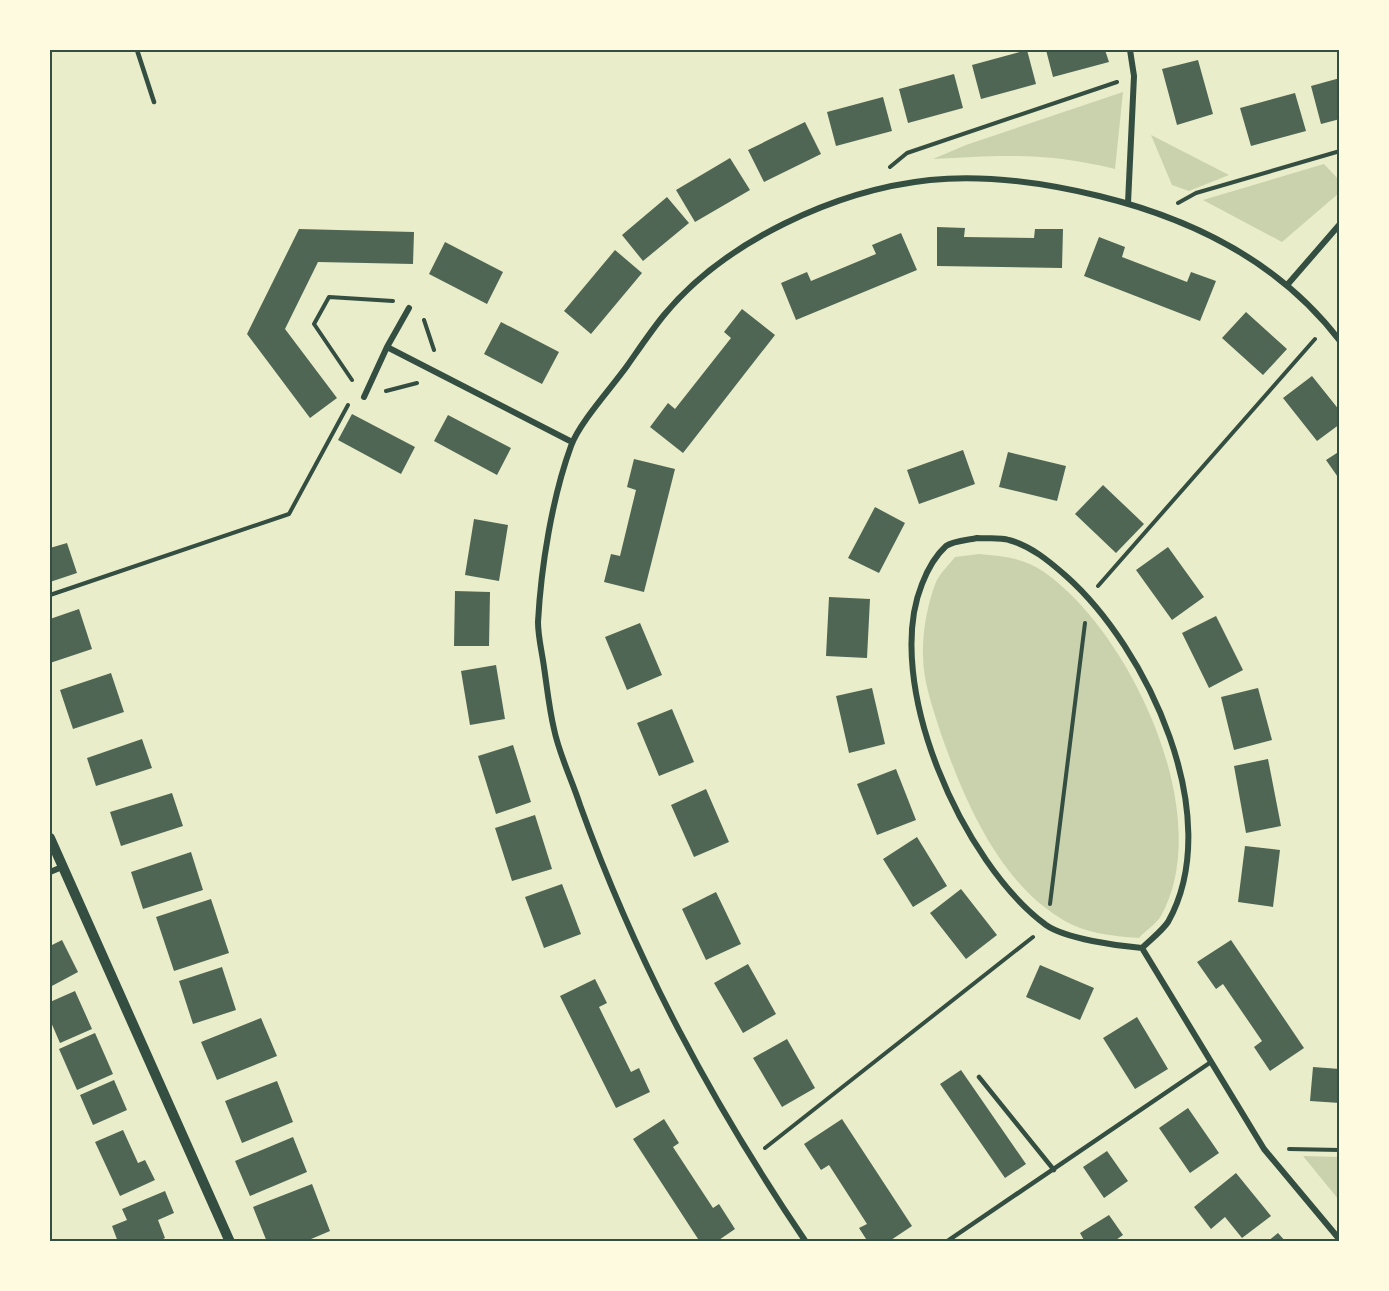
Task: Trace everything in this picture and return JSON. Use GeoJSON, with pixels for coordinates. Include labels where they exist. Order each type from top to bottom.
{"type":"FeatureCollection","features":[{"type":"Feature","properties":{"kind":"street"},"geometry":{"type":"LineString","coordinates":[[1128,203],[1134,76],[1130,50]]}},
{"type":"Feature","properties":{"kind":"street"},"geometry":{"type":"LineString","coordinates":[[806,1242],[750,1159],[690,1054],[645,963],[603,866],[554,731],[538,627],[546,544],[572,442],[666,313],[700,280],[747,245],[799,217],[859,193],[932,180],[997,180],[1052,185],[1128,203],[1159,213],[1232,245],[1288,284],[1328,325],[1340,341]]}},
{"type":"Feature","properties":{"kind":"street"},"geometry":{"type":"LineString","coordinates":[[1288,284],[1340,224]]}},
{"type":"Feature","properties":{"kind":"street"},"geometry":{"type":"LineString","coordinates":[[364,398],[387,347],[409,308]]}},
{"type":"Feature","properties":{"kind":"street"},"geometry":{"type":"LineString","coordinates":[[387,347],[572,442]]}},
{"type":"Feature","properties":{"kind":"street"},"geometry":{"type":"LineString","coordinates":[[977,538],[1008,540],[1042,555],[1089,596],[1134,660],[1158,704],[1175,748],[1183,788],[1188,840],[1183,879],[1167,922],[1142,948],[1106,945],[1047,926],[1014,894],[983,855],[940,776],[912,686],[910,642],[914,603],[927,570],[947,545],[977,538]]}},
{"type":"Feature","properties":{"kind":"street"},"geometry":{"type":"LineString","coordinates":[[50,838],[230,1242]]}},
{"type":"Feature","properties":{"kind":"street"},"geometry":{"type":"LineString","coordinates":[[50,872],[62,867]]}},
{"type":"Feature","properties":{"kind":"street"},"geometry":{"type":"LineString","coordinates":[[1142,948],[1264,1149],[1340,1240]]}},
{"type":"Feature","properties":{"kind":"lane"},"geometry":{"type":"LineString","coordinates":[[136,50],[154,102]]}},
{"type":"Feature","properties":{"kind":"lane"},"geometry":{"type":"LineString","coordinates":[[946,1242],[1211,1062]]}},
{"type":"Feature","properties":{"kind":"lane"},"geometry":{"type":"LineString","coordinates":[[979,1077],[1054,1170]]}},
{"type":"Feature","properties":{"kind":"path"},"geometry":{"type":"LineString","coordinates":[[859,193],[907,153],[1134,76]]}},
{"type":"Feature","properties":{"kind":"path"},"geometry":{"type":"LineString","coordinates":[[1159,213],[1197,193],[1340,151]]}},
{"type":"Feature","properties":{"kind":"path"},"geometry":{"type":"LineString","coordinates":[[750,1159],[1047,926],[1089,596],[1328,325]]}},
{"type":"Feature","properties":{"kind":"path"},"geometry":{"type":"LineString","coordinates":[[50,595],[289,514],[346,407],[364,398]]}},
{"type":"Feature","properties":{"kind":"path"},"geometry":{"type":"LineString","coordinates":[[1264,1149],[1340,1150]]}},
{"type":"Feature","properties":{"kind":"green space"},"geometry":{"type":"Polygon","coordinates":[[[1123,92],[1115,169],[1046,157],[981,156],[933,159],[966,145],[1123,92]]]}},
{"type":"Feature","properties":{"kind":"green space"},"geometry":{"type":"Polygon","coordinates":[[[1151,135],[1229,175],[1189,191],[1172,185],[1151,135]]]}},
{"type":"Feature","properties":{"kind":"green space"},"geometry":{"type":"Polygon","coordinates":[[[1324,164],[1339,180],[1339,193],[1282,242],[1203,200],[1324,164]]]}},
{"type":"Feature","properties":{"kind":"green space"},"geometry":{"type":"Polygon","coordinates":[[[979,554],[1004,557],[1036,567],[1076,600],[1106,637],[1134,681],[1156,729],[1171,779],[1178,828],[1176,875],[1161,916],[1139,938],[1108,935],[1078,927],[1060,918],[1038,902],[1001,860],[972,811],[961,785],[928,692],[924,671],[923,641],[928,607],[942,572],[955,557],[979,554]]]}},
{"type":"Feature","properties":{"kind":"green space"},"geometry":{"type":"Polygon","coordinates":[[[1303,1156],[1339,1157],[1339,1200],[1303,1156]]]}},
{"type":"Feature","properties":{"kind":"building"},"geometry":{"type":"Polygon","coordinates":[[[1027,50],[1036,84],[981,99],[972,65],[1027,50]]]}},
{"type":"Feature","properties":{"kind":"building"},"geometry":{"type":"Polygon","coordinates":[[[1046,50],[1105,50],[1109,62],[1053,77],[1046,50]]]}},
{"type":"Feature","properties":{"kind":"building"},"geometry":{"type":"Polygon","coordinates":[[[1198,60],[1213,114],[1177,125],[1162,69],[1198,60]]]}},
{"type":"Feature","properties":{"kind":"building"},"geometry":{"type":"Polygon","coordinates":[[[954,74],[963,108],[908,123],[899,89],[954,74]]]}},
{"type":"Feature","properties":{"kind":"building"},"geometry":{"type":"Polygon","coordinates":[[[1340,78],[1340,119],[1321,124],[1311,86],[1340,78]]]}},
{"type":"Feature","properties":{"kind":"building"},"geometry":{"type":"Polygon","coordinates":[[[1295,93],[1306,131],[1251,146],[1240,108],[1295,93]]]}},
{"type":"Feature","properties":{"kind":"building"},"geometry":{"type":"Polygon","coordinates":[[[883,97],[892,131],[836,146],[827,112],[883,97]]]}},
{"type":"Feature","properties":{"kind":"building"},"geometry":{"type":"Polygon","coordinates":[[[805,122],[821,154],[764,182],[748,150],[805,122]]]}},
{"type":"Feature","properties":{"kind":"building"},"geometry":{"type":"Polygon","coordinates":[[[730,158],[750,190],[695,222],[676,190],[730,158]]]}},
{"type":"Feature","properties":{"kind":"building"},"geometry":{"type":"Polygon","coordinates":[[[667,197],[689,223],[643,261],[622,235],[667,197]]]}},
{"type":"Feature","properties":{"kind":"building"},"geometry":{"type":"Polygon","coordinates":[[[937,227],[965,228],[964,237],[1034,238],[1035,229],[1063,229],[1062,268],[937,266],[937,227]]]}},
{"type":"Feature","properties":{"kind":"building"},"geometry":{"type":"Polygon","coordinates":[[[299,229],[414,232],[413,264],[318,262],[285,329],[337,398],[310,418],[247,334],[299,229]]]}},
{"type":"Feature","properties":{"kind":"building"},"geometry":{"type":"Polygon","coordinates":[[[901,233],[917,270],[796,320],[781,283],[807,272],[811,281],[876,254],[872,245],[901,233]]]}},
{"type":"Feature","properties":{"kind":"building"},"geometry":{"type":"Polygon","coordinates":[[[1099,237],[1125,247],[1122,257],[1187,282],[1191,272],[1216,281],[1200,321],[1084,276],[1099,237]]]}},
{"type":"Feature","properties":{"kind":"building"},"geometry":{"type":"Polygon","coordinates":[[[445,242],[503,272],[487,304],[429,274],[445,242]]]}},
{"type":"Feature","properties":{"kind":"building"},"geometry":{"type":"Polygon","coordinates":[[[615,250],[642,273],[591,334],[564,311],[615,250]]]}},
{"type":"Feature","properties":{"kind":"building"},"geometry":{"type":"Polygon","coordinates":[[[742,309],[775,335],[683,453],[650,427],[668,403],[675,409],[731,338],[724,332],[742,309]]]}},
{"type":"Feature","properties":{"kind":"building"},"geometry":{"type":"Polygon","coordinates":[[[1246,312],[1287,349],[1263,375],[1222,338],[1246,312]]]}},
{"type":"Feature","properties":{"kind":"building"},"geometry":{"type":"Polygon","coordinates":[[[501,322],[559,352],[542,384],[484,354],[501,322]]]}},
{"type":"Feature","properties":{"kind":"building"},"geometry":{"type":"Polygon","coordinates":[[[1312,376],[1340,411],[1340,424],[1317,441],[1283,398],[1312,376]]]}},
{"type":"Feature","properties":{"kind":"building"},"geometry":{"type":"Polygon","coordinates":[[[352,414],[415,447],[401,474],[338,440],[352,414]]]}},
{"type":"Feature","properties":{"kind":"building"},"geometry":{"type":"Polygon","coordinates":[[[448,415],[511,448],[497,475],[434,441],[448,415]]]}},
{"type":"Feature","properties":{"kind":"building"},"geometry":{"type":"Polygon","coordinates":[[[963,450],[975,484],[919,504],[907,470],[963,450]]]}},
{"type":"Feature","properties":{"kind":"building"},"geometry":{"type":"Polygon","coordinates":[[[1340,451],[1340,480],[1326,460],[1340,451]]]}},
{"type":"Feature","properties":{"kind":"building"},"geometry":{"type":"Polygon","coordinates":[[[1008,452],[1066,466],[1057,501],[999,487],[1008,452]]]}},
{"type":"Feature","properties":{"kind":"building"},"geometry":{"type":"Polygon","coordinates":[[[634,459],[675,469],[644,592],[604,582],[611,554],[620,556],[636,490],[627,487],[634,459]]]}},
{"type":"Feature","properties":{"kind":"building"},"geometry":{"type":"Polygon","coordinates":[[[1103,485],[1144,524],[1116,553],[1075,514],[1103,485]]]}},
{"type":"Feature","properties":{"kind":"building"},"geometry":{"type":"Polygon","coordinates":[[[875,507],[905,523],[879,573],[848,558],[875,507]]]}},
{"type":"Feature","properties":{"kind":"building"},"geometry":{"type":"Polygon","coordinates":[[[474,519],[508,525],[499,581],[465,575],[474,519]]]}},
{"type":"Feature","properties":{"kind":"building"},"geometry":{"type":"Polygon","coordinates":[[[67,543],[77,573],[50,582],[50,548],[67,543]]]}},
{"type":"Feature","properties":{"kind":"building"},"geometry":{"type":"Polygon","coordinates":[[[1168,547],[1204,597],[1172,620],[1136,570],[1168,547]]]}},
{"type":"Feature","properties":{"kind":"building"},"geometry":{"type":"Polygon","coordinates":[[[455,591],[490,592],[489,646],[454,646],[455,591]]]}},
{"type":"Feature","properties":{"kind":"building"},"geometry":{"type":"Polygon","coordinates":[[[829,597],[870,599],[867,658],[826,656],[829,597]]]}},
{"type":"Feature","properties":{"kind":"building"},"geometry":{"type":"Polygon","coordinates":[[[79,609],[92,649],[50,663],[50,619],[79,609]]]}},
{"type":"Feature","properties":{"kind":"building"},"geometry":{"type":"Polygon","coordinates":[[[1216,616],[1243,670],[1209,688],[1182,633],[1216,616]]]}},
{"type":"Feature","properties":{"kind":"building"},"geometry":{"type":"Polygon","coordinates":[[[640,623],[662,675],[627,690],[605,637],[640,623]]]}},
{"type":"Feature","properties":{"kind":"building"},"geometry":{"type":"Polygon","coordinates":[[[496,665],[505,719],[470,725],[461,671],[496,665]]]}},
{"type":"Feature","properties":{"kind":"building"},"geometry":{"type":"Polygon","coordinates":[[[111,673],[124,712],[73,729],[60,690],[111,673]]]}},
{"type":"Feature","properties":{"kind":"building"},"geometry":{"type":"Polygon","coordinates":[[[872,688],[885,744],[849,753],[836,696],[872,688]]]}},
{"type":"Feature","properties":{"kind":"building"},"geometry":{"type":"Polygon","coordinates":[[[1258,688],[1272,740],[1234,750],[1221,697],[1258,688]]]}},
{"type":"Feature","properties":{"kind":"building"},"geometry":{"type":"Polygon","coordinates":[[[672,709],[694,762],[659,776],[637,723],[672,709]]]}},
{"type":"Feature","properties":{"kind":"building"},"geometry":{"type":"Polygon","coordinates":[[[142,739],[152,768],[96,786],[87,758],[142,739]]]}},
{"type":"Feature","properties":{"kind":"building"},"geometry":{"type":"Polygon","coordinates":[[[513,745],[531,802],[496,814],[478,756],[513,745]]]}},
{"type":"Feature","properties":{"kind":"building"},"geometry":{"type":"Polygon","coordinates":[[[1268,759],[1281,826],[1246,833],[1234,766],[1268,759]]]}},
{"type":"Feature","properties":{"kind":"building"},"geometry":{"type":"Polygon","coordinates":[[[896,769],[916,820],[877,835],[857,784],[896,769]]]}},
{"type":"Feature","properties":{"kind":"building"},"geometry":{"type":"Polygon","coordinates":[[[706,789],[729,842],[694,857],[671,805],[706,789]]]}},
{"type":"Feature","properties":{"kind":"building"},"geometry":{"type":"Polygon","coordinates":[[[172,793],[183,826],[121,846],[110,812],[172,793]]]}},
{"type":"Feature","properties":{"kind":"building"},"geometry":{"type":"Polygon","coordinates":[[[535,815],[552,869],[512,881],[495,828],[535,815]]]}},
{"type":"Feature","properties":{"kind":"building"},"geometry":{"type":"Polygon","coordinates":[[[917,837],[947,886],[913,907],[883,859],[917,837]]]}},
{"type":"Feature","properties":{"kind":"building"},"geometry":{"type":"Polygon","coordinates":[[[1245,846],[1280,850],[1273,907],[1238,902],[1245,846]]]}},
{"type":"Feature","properties":{"kind":"building"},"geometry":{"type":"Polygon","coordinates":[[[191,852],[203,890],[143,909],[131,872],[191,852]]]}},
{"type":"Feature","properties":{"kind":"building"},"geometry":{"type":"Polygon","coordinates":[[[562,884],[581,934],[544,948],[525,897],[562,884]]]}},
{"type":"Feature","properties":{"kind":"building"},"geometry":{"type":"Polygon","coordinates":[[[961,889],[997,935],[966,959],[930,913],[961,889]]]}},
{"type":"Feature","properties":{"kind":"building"},"geometry":{"type":"Polygon","coordinates":[[[716,892],[741,944],[706,960],[682,909],[716,892]]]}},
{"type":"Feature","properties":{"kind":"building"},"geometry":{"type":"Polygon","coordinates":[[[211,899],[229,953],[174,971],[156,917],[211,899]]]}},
{"type":"Feature","properties":{"kind":"building"},"geometry":{"type":"Polygon","coordinates":[[[62,940],[78,972],[50,987],[50,946],[62,940]]]}},
{"type":"Feature","properties":{"kind":"building"},"geometry":{"type":"Polygon","coordinates":[[[1231,940],[1304,1048],[1270,1071],[1254,1047],[1262,1041],[1223,984],[1216,989],[1197,962],[1231,940]]]}},
{"type":"Feature","properties":{"kind":"building"},"geometry":{"type":"Polygon","coordinates":[[[748,964],[776,1014],[743,1033],[714,983],[748,964]]]}},
{"type":"Feature","properties":{"kind":"building"},"geometry":{"type":"Polygon","coordinates":[[[1040,965],[1094,988],[1080,1020],[1026,997],[1040,965]]]}},
{"type":"Feature","properties":{"kind":"building"},"geometry":{"type":"Polygon","coordinates":[[[222,967],[236,1010],[193,1024],[179,981],[222,967]]]}},
{"type":"Feature","properties":{"kind":"building"},"geometry":{"type":"Polygon","coordinates":[[[595,979],[607,1003],[599,1007],[631,1072],[639,1068],[650,1092],[616,1108],[560,996],[595,979]]]}},
{"type":"Feature","properties":{"kind":"building"},"geometry":{"type":"Polygon","coordinates":[[[75,991],[92,1029],[60,1043],[50,1020],[50,1002],[75,991]]]}},
{"type":"Feature","properties":{"kind":"building"},"geometry":{"type":"Polygon","coordinates":[[[1137,1017],[1168,1069],[1135,1089],[1103,1038],[1137,1017]]]}},
{"type":"Feature","properties":{"kind":"building"},"geometry":{"type":"Polygon","coordinates":[[[261,1018],[277,1056],[217,1080],[201,1042],[261,1018]]]}},
{"type":"Feature","properties":{"kind":"building"},"geometry":{"type":"Polygon","coordinates":[[[95,1033],[113,1074],[77,1090],[59,1049],[95,1033]]]}},
{"type":"Feature","properties":{"kind":"building"},"geometry":{"type":"Polygon","coordinates":[[[787,1039],[815,1088],[782,1107],[753,1058],[787,1039]]]}},
{"type":"Feature","properties":{"kind":"building"},"geometry":{"type":"Polygon","coordinates":[[[1313,1067],[1340,1069],[1340,1103],[1310,1101],[1313,1067]]]}},
{"type":"Feature","properties":{"kind":"building"},"geometry":{"type":"Polygon","coordinates":[[[961,1070],[1026,1164],[1005,1178],[940,1084],[961,1070]]]}},
{"type":"Feature","properties":{"kind":"building"},"geometry":{"type":"Polygon","coordinates":[[[114,1080],[127,1110],[93,1125],[80,1095],[114,1080]]]}},
{"type":"Feature","properties":{"kind":"building"},"geometry":{"type":"Polygon","coordinates":[[[277,1081],[293,1122],[242,1143],[225,1101],[277,1081]]]}},
{"type":"Feature","properties":{"kind":"building"},"geometry":{"type":"Polygon","coordinates":[[[1188,1108],[1219,1153],[1190,1173],[1159,1128],[1188,1108]]]}},
{"type":"Feature","properties":{"kind":"building"},"geometry":{"type":"Polygon","coordinates":[[[664,1119],[679,1143],[673,1147],[713,1208],[719,1204],[735,1229],[716,1242],[700,1242],[633,1139],[664,1119]]]}},
{"type":"Feature","properties":{"kind":"building"},"geometry":{"type":"Polygon","coordinates":[[[842,1119],[912,1226],[888,1242],[868,1242],[859,1228],[867,1224],[829,1165],[821,1170],[804,1144],[842,1119]]]}},
{"type":"Feature","properties":{"kind":"building"},"geometry":{"type":"Polygon","coordinates":[[[123,1130],[138,1163],[145,1160],[155,1180],[120,1196],[95,1142],[123,1130]]]}},
{"type":"Feature","properties":{"kind":"building"},"geometry":{"type":"Polygon","coordinates":[[[293,1137],[307,1172],[250,1196],[235,1161],[293,1137]]]}},
{"type":"Feature","properties":{"kind":"building"},"geometry":{"type":"Polygon","coordinates":[[[1107,1151],[1128,1181],[1104,1198],[1083,1167],[1107,1151]]]}},
{"type":"Feature","properties":{"kind":"building"},"geometry":{"type":"Polygon","coordinates":[[[1236,1173],[1271,1216],[1242,1238],[1225,1217],[1211,1229],[1194,1207],[1236,1173]]]}},
{"type":"Feature","properties":{"kind":"building"},"geometry":{"type":"Polygon","coordinates":[[[312,1184],[330,1231],[304,1242],[267,1242],[253,1207],[312,1184]]]}},
{"type":"Feature","properties":{"kind":"building"},"geometry":{"type":"Polygon","coordinates":[[[165,1191],[174,1213],[158,1220],[165,1238],[157,1242],[118,1242],[112,1226],[127,1220],[122,1209],[165,1191]]]}},
{"type":"Feature","properties":{"kind":"building"},"geometry":{"type":"Polygon","coordinates":[[[1109,1215],[1123,1235],[1113,1242],[1085,1242],[1080,1233],[1109,1215]]]}},
{"type":"Feature","properties":{"kind":"building"},"geometry":{"type":"Polygon","coordinates":[[[1278,1233],[1286,1242],[1267,1242],[1278,1233]]]}}]}
